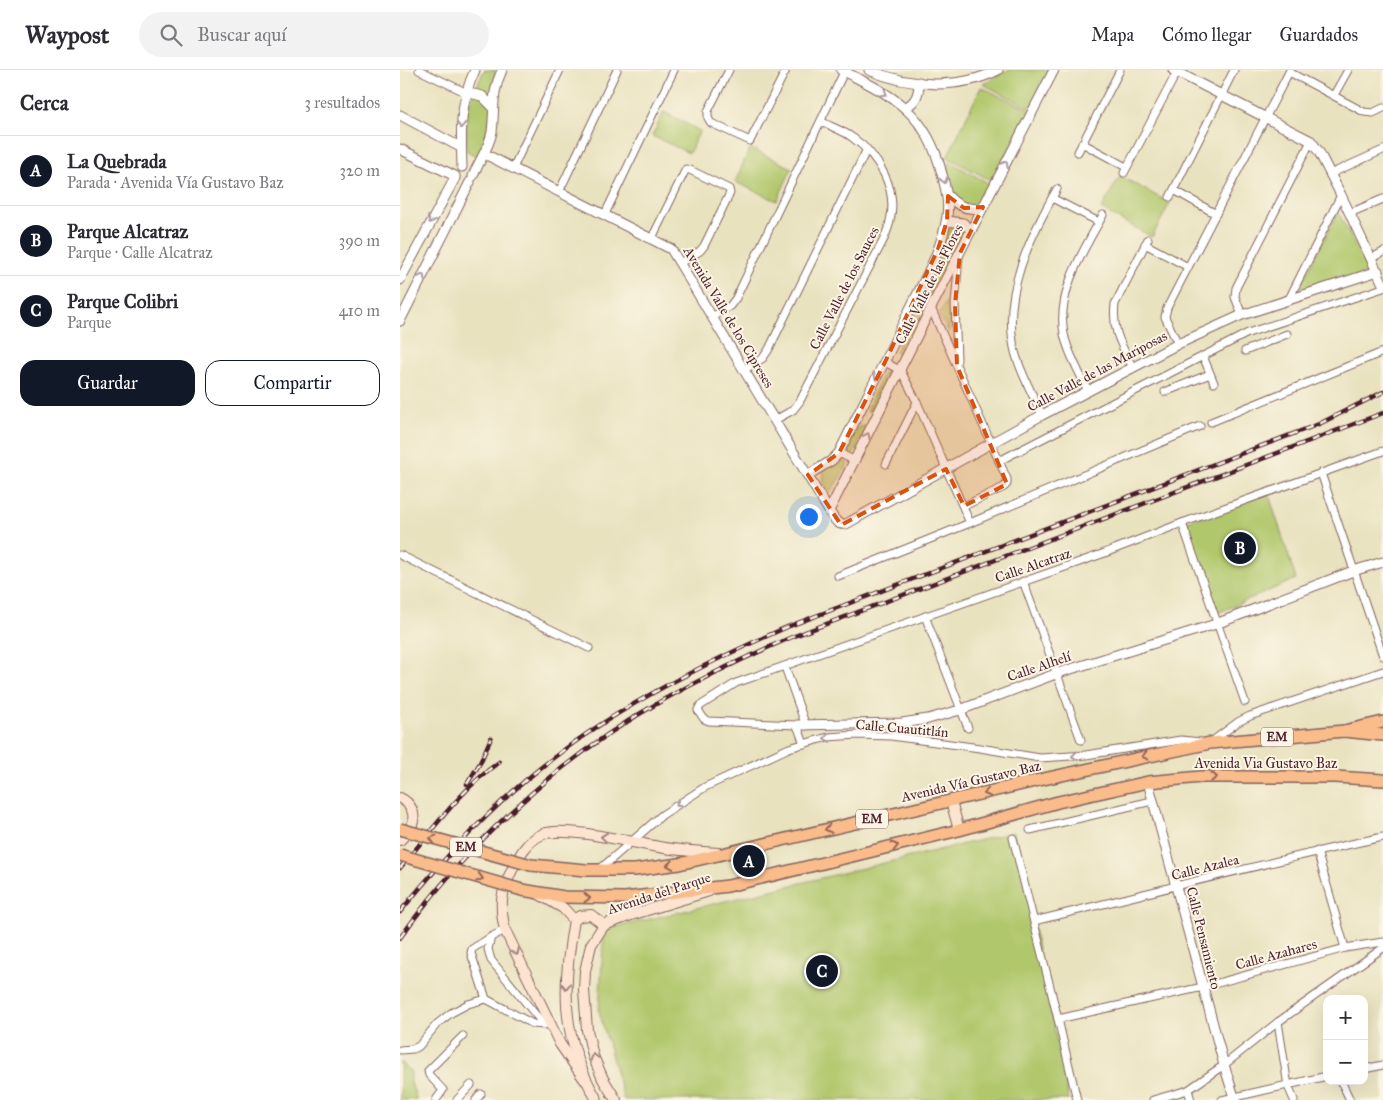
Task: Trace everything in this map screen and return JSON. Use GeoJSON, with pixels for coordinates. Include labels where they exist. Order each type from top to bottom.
{"type":"FeatureCollection","features":[{"type":"Feature","properties":{"kind":"main road"},"geometry":{"type":"LineString","coordinates":[[1344,731],[1383,722]]}},
{"type":"Feature","properties":{"kind":"main road","name":"Avenida Via Gustavo Baz"},"geometry":{"type":"LineString","coordinates":[[1210,743],[1344,731],[1383,735]]}},
{"type":"Feature","properties":{"kind":"main road","name":"Avenida Vía Gustavo Baz"},"geometry":{"type":"LineString","coordinates":[[400,830],[531,865],[599,870],[635,870],[679,864],[1057,776],[1210,743]]}},
{"type":"Feature","properties":{"kind":"main road","name":"Avenida Via Gustavo Baz"},"geometry":{"type":"LineString","coordinates":[[1148,782],[1201,777],[1335,777],[1383,780]]}},
{"type":"Feature","properties":{"kind":"main road","name":"EM"},"geometry":{"type":"LineString","coordinates":[[400,855],[522,890],[590,898],[625,898],[728,886],[959,830],[1058,802],[1148,782]]}},
{"type":"Feature","properties":{"kind":"main road"},"geometry":{"type":"LineString","coordinates":[[400,798],[412,808],[414,818],[411,827],[400,840]]}},
{"type":"Feature","properties":{"kind":"main road"},"geometry":{"type":"LineString","coordinates":[[951,802],[959,830]]}},
{"type":"Feature","properties":{"kind":"main road"},"geometry":{"type":"LineString","coordinates":[[597,1100],[547,1024],[505,930],[501,913],[502,897],[506,882],[521,852],[543,834],[559,831],[616,838],[673,849],[722,853]]}},
{"type":"Feature","properties":{"kind":"main road","name":"Avenida del Parque"},"geometry":{"type":"LineString","coordinates":[[616,1100],[603,1079],[593,1056],[587,1030],[584,990],[585,971],[591,946],[604,925],[728,886]]}},
{"type":"Feature","properties":{"kind":"main road"},"geometry":{"type":"LineString","coordinates":[[538,893],[563,908],[574,920]]}},
{"type":"Feature","properties":{"kind":"main road"},"geometry":{"type":"LineString","coordinates":[[585,1080],[569,1025],[566,972],[574,920],[580,916],[591,915],[604,925]]}},
{"type":"Feature","properties":{"kind":"street"},"geometry":{"type":"LineString","coordinates":[[419,70],[465,92],[482,96],[493,107]]}},
{"type":"Feature","properties":{"kind":"street"},"geometry":{"type":"LineString","coordinates":[[462,167],[460,147],[462,107],[465,92],[474,70]]}},
{"type":"Feature","properties":{"kind":"street"},"geometry":{"type":"LineString","coordinates":[[400,321],[485,154],[492,133],[496,84],[502,70]]}},
{"type":"Feature","properties":{"kind":"street"},"geometry":{"type":"LineString","coordinates":[[513,168],[560,70]]}},
{"type":"Feature","properties":{"kind":"street"},"geometry":{"type":"LineString","coordinates":[[559,192],[616,70]]}},
{"type":"Feature","properties":{"kind":"street"},"geometry":{"type":"LineString","coordinates":[[605,214],[674,70]]}},
{"type":"Feature","properties":{"kind":"street"},"geometry":{"type":"LineString","coordinates":[[729,70],[708,111],[708,118],[711,123],[750,141],[786,70]]}},
{"type":"Feature","properties":{"kind":"street"},"geometry":{"type":"LineString","coordinates":[[869,70],[886,76],[932,84],[973,81],[998,70]]}},
{"type":"Feature","properties":{"kind":"street"},"geometry":{"type":"LineString","coordinates":[[1078,152],[1120,70]]}},
{"type":"Feature","properties":{"kind":"street"},"geometry":{"type":"LineString","coordinates":[[1170,197],[1234,70]]}},
{"type":"Feature","properties":{"kind":"street"},"geometry":{"type":"LineString","coordinates":[[1334,95],[1348,70]]}},
{"type":"Feature","properties":{"kind":"street"},"geometry":{"type":"LineString","coordinates":[[712,317],[730,306],[736,298],[822,122],[843,71]]}},
{"type":"Feature","properties":{"kind":"street","name":"Calle Valle de las Flores"},"geometry":{"type":"LineString","coordinates":[[808,475],[839,453],[885,362],[938,249],[947,221],[948,196],[939,162],[931,140],[916,118],[877,88],[843,71]]}},
{"type":"Feature","properties":{"kind":"street","name":"Calle Valle de las Flores"},"geometry":{"type":"LineString","coordinates":[[829,511],[1052,71]]}},
{"type":"Feature","properties":{"kind":"street"},"geometry":{"type":"LineString","coordinates":[[1082,143],[1125,170],[1176,71],[1311,141],[1319,152],[1341,195],[1383,284]]}},
{"type":"Feature","properties":{"kind":"street"},"geometry":{"type":"LineString","coordinates":[[1178,344],[1165,317],[1165,313],[1290,71],[1369,113],[1383,108]]}},
{"type":"Feature","properties":{"kind":"street"},"geometry":{"type":"LineString","coordinates":[[905,108],[918,95],[919,82]]}},
{"type":"Feature","properties":{"kind":"street"},"geometry":{"type":"LineString","coordinates":[[400,115],[460,147]]}},
{"type":"Feature","properties":{"kind":"street","name":"Calle Valle de los Sauces"},"geometry":{"type":"LineString","coordinates":[[775,420],[793,410],[800,401],[884,239],[891,220],[892,199],[880,165],[867,149],[851,136],[822,122]]}},
{"type":"Feature","properties":{"kind":"street"},"geometry":{"type":"LineString","coordinates":[[1242,315],[1235,297],[1236,288],[1311,141]]}},
{"type":"Feature","properties":{"kind":"street"},"geometry":{"type":"LineString","coordinates":[[400,148],[455,177],[460,184],[466,185],[472,179]]}},
{"type":"Feature","properties":{"kind":"street"},"geometry":{"type":"LineString","coordinates":[[744,370],[763,358],[769,349],[867,149]]}},
{"type":"Feature","properties":{"kind":"street"},"geometry":{"type":"LineString","coordinates":[[1330,174],[1383,150]]}},
{"type":"Feature","properties":{"kind":"street","name":"Avenida Valle de los Cipreses"},"geometry":{"type":"LineString","coordinates":[[485,154],[672,249],[829,511],[837,523],[841,525]]}},
{"type":"Feature","properties":{"kind":"street"},"geometry":{"type":"LineString","coordinates":[[400,280],[457,170],[462,167],[470,169],[472,179]]}},
{"type":"Feature","properties":{"kind":"street"},"geometry":{"type":"LineString","coordinates":[[652,238],[686,169],[729,189],[730,193],[704,246],[700,251],[680,263]]}},
{"type":"Feature","properties":{"kind":"street"},"geometry":{"type":"LineString","coordinates":[[1042,415],[1016,353],[1012,338],[1011,317],[1016,283],[1028,246],[1057,189]]}},
{"type":"Feature","properties":{"kind":"street"},"geometry":{"type":"LineString","coordinates":[[1174,190],[1216,214]]}},
{"type":"Feature","properties":{"kind":"street"},"geometry":{"type":"LineString","coordinates":[[1289,299],[1341,195]]}},
{"type":"Feature","properties":{"kind":"street"},"geometry":{"type":"LineString","coordinates":[[948,196],[964,208],[976,209],[983,207]]}},
{"type":"Feature","properties":{"kind":"street"},"geometry":{"type":"LineString","coordinates":[[1052,198],[1101,219],[1068,285],[1063,316],[1064,334],[1088,391]]}},
{"type":"Feature","properties":{"kind":"street"},"geometry":{"type":"LineString","coordinates":[[1350,213],[1383,199]]}},
{"type":"Feature","properties":{"kind":"street"},"geometry":{"type":"LineString","coordinates":[[947,221],[963,223],[971,230]]}},
{"type":"Feature","properties":{"kind":"street"},"geometry":{"type":"LineString","coordinates":[[1133,368],[1116,333],[1115,304],[1146,242],[1188,267]]}},
{"type":"Feature","properties":{"kind":"street"},"geometry":{"type":"LineString","coordinates":[[1372,258],[1383,252]]}},
{"type":"Feature","properties":{"kind":"street"},"geometry":{"type":"LineString","coordinates":[[957,366],[955,304],[960,253]]}},
{"type":"Feature","properties":{"kind":"street","name":"Calle Valle de las Mariposas"},"geometry":{"type":"LineString","coordinates":[[841,525],[846,524],[1042,415],[1178,344],[1242,315],[1378,271]]}},
{"type":"Feature","properties":{"kind":"street"},"geometry":{"type":"LineString","coordinates":[[999,461],[1248,333],[1383,288]]}},
{"type":"Feature","properties":{"kind":"street"},"geometry":{"type":"LineString","coordinates":[[931,308],[1007,479],[1007,484],[964,506]]}},
{"type":"Feature","properties":{"kind":"street"},"geometry":{"type":"LineString","coordinates":[[1272,324],[1278,338]]}},
{"type":"Feature","properties":{"kind":"street"},"geometry":{"type":"LineString","coordinates":[[1245,351],[1287,334]]}},
{"type":"Feature","properties":{"kind":"street"},"geometry":{"type":"LineString","coordinates":[[1211,422],[1383,352]]}},
{"type":"Feature","properties":{"kind":"street"},"geometry":{"type":"LineString","coordinates":[[1203,356],[1214,383]]}},
{"type":"Feature","properties":{"kind":"street"},"geometry":{"type":"LineString","coordinates":[[885,362],[901,371],[964,506],[970,523]]}},
{"type":"Feature","properties":{"kind":"street"},"geometry":{"type":"LineString","coordinates":[[1165,392],[1210,374]]}},
{"type":"Feature","properties":{"kind":"street"},"geometry":{"type":"LineString","coordinates":[[886,464],[916,402]]}},
{"type":"Feature","properties":{"kind":"street"},"geometry":{"type":"LineString","coordinates":[[838,576],[970,523],[1200,426]]}},
{"type":"Feature","properties":{"kind":"street","name":"Calle Alcatraz"},"geometry":{"type":"LineString","coordinates":[[698,710],[700,706],[736,683],[1102,554],[1182,523],[1383,451]]}},
{"type":"Feature","properties":{"kind":"street"},"geometry":{"type":"LineString","coordinates":[[839,453],[855,461]]}},
{"type":"Feature","properties":{"kind":"street"},"geometry":{"type":"LineString","coordinates":[[1321,473],[1383,656]]}},
{"type":"Feature","properties":{"kind":"street"},"geometry":{"type":"LineString","coordinates":[[1182,523],[1245,702]]}},
{"type":"Feature","properties":{"kind":"street"},"geometry":{"type":"LineString","coordinates":[[400,555],[589,648]]}},
{"type":"Feature","properties":{"kind":"street","name":"Calle Alhelí"},"geometry":{"type":"LineString","coordinates":[[698,710],[704,719],[709,721],[802,725],[902,723],[928,718],[960,710],[1058,673],[1216,624],[1354,571],[1383,562]]}},
{"type":"Feature","properties":{"kind":"street"},"geometry":{"type":"LineString","coordinates":[[1023,581],[1081,740]]}},
{"type":"Feature","properties":{"kind":"street"},"geometry":{"type":"LineString","coordinates":[[925,616],[968,728]]}},
{"type":"Feature","properties":{"kind":"street"},"geometry":{"type":"LineString","coordinates":[[785,667],[802,725],[804,744]]}},
{"type":"Feature","properties":{"kind":"street"},"geometry":{"type":"LineString","coordinates":[[1210,743],[1238,722],[1250,716],[1383,671]]}},
{"type":"Feature","properties":{"kind":"street","name":"Calle Cuautitlán"},"geometry":{"type":"LineString","coordinates":[[599,870],[662,815],[705,787],[789,748],[828,737],[857,735],[890,736],[1040,758],[1060,758],[1181,740],[1210,743]]}},
{"type":"Feature","properties":{"kind":"street","name":"Calle Pensamiento"},"geometry":{"type":"LineString","coordinates":[[1148,782],[1234,1098]]}},
{"type":"Feature","properties":{"kind":"street"},"geometry":{"type":"LineString","coordinates":[[1030,830],[1152,801]]}},
{"type":"Feature","properties":{"kind":"street","name":"Calle Azalea"},"geometry":{"type":"LineString","coordinates":[[1034,921],[1317,851],[1383,837]]}},
{"type":"Feature","properties":{"kind":"street"},"geometry":{"type":"LineString","coordinates":[[1013,838],[1077,1100]]}},
{"type":"Feature","properties":{"kind":"street"},"geometry":{"type":"LineString","coordinates":[[1317,851],[1345,948]]}},
{"type":"Feature","properties":{"kind":"street"},"geometry":{"type":"LineString","coordinates":[[486,999],[471,953],[474,947],[505,930]]}},
{"type":"Feature","properties":{"kind":"street"},"geometry":{"type":"LineString","coordinates":[[491,937],[488,949],[491,960],[547,1024]]}},
{"type":"Feature","properties":{"kind":"street","name":"Calle Azahares"},"geometry":{"type":"LineString","coordinates":[[1058,1019],[1203,987],[1345,948],[1383,942]]}},
{"type":"Feature","properties":{"kind":"street"},"geometry":{"type":"LineString","coordinates":[[1153,1100],[1188,1090],[1224,1066],[1278,1022],[1383,948]]}},
{"type":"Feature","properties":{"kind":"street"},"geometry":{"type":"LineString","coordinates":[[400,1050],[413,1049],[419,1046],[437,1024],[451,1013],[468,1004],[486,999],[533,1024],[547,1024]]}},
{"type":"Feature","properties":{"kind":"street"},"geometry":{"type":"LineString","coordinates":[[1278,1022],[1288,1086],[1294,1100]]}},
{"type":"Feature","properties":{"kind":"street"},"geometry":{"type":"LineString","coordinates":[[436,1100],[443,1090],[429,1075],[428,1071],[463,1036]]}},
{"type":"Feature","properties":{"kind":"street"},"geometry":{"type":"LineString","coordinates":[[1368,1068],[1383,1065]]}},
{"type":"Feature","properties":{"kind":"street"},"geometry":{"type":"LineString","coordinates":[[1222,1100],[1323,1077]]}},
{"type":"Feature","properties":{"kind":"street"},"geometry":{"type":"LineString","coordinates":[[457,1100],[471,1085]]}},
{"type":"Feature","properties":{"kind":"street"},"geometry":{"type":"LineString","coordinates":[[1344,1085],[1350,1100]]}},
{"type":"Feature","properties":{"kind":"street"},"geometry":{"type":"LineString","coordinates":[[1188,1090],[1191,1100]]}},
{"type":"Feature","properties":{"kind":"highlighted area"},"geometry":{"type":"Polygon","coordinates":[[[948,196],[964,208],[983,207],[960,253],[955,304],[957,366],[1007,484],[964,506],[946,469],[841,525],[808,475],[839,453],[885,362],[938,249],[947,221],[948,196]]]}},
{"type":"Feature","properties":{"kind":"green space"},"geometry":{"type":"Polygon","coordinates":[[[484,70],[495,70],[489,125],[478,157],[467,151],[467,109],[484,70]]]}},
{"type":"Feature","properties":{"kind":"green space"},"geometry":{"type":"Polygon","coordinates":[[[1008,70],[1050,70],[1030,108],[983,84],[1008,70]]]}},
{"type":"Feature","properties":{"kind":"green space"},"geometry":{"type":"Polygon","coordinates":[[[981,87],[1030,110],[992,181],[947,157],[981,87]]]}},
{"type":"Feature","properties":{"kind":"green space"},"geometry":{"type":"Polygon","coordinates":[[[664,112],[700,131],[689,153],[652,136],[664,112]]]}},
{"type":"Feature","properties":{"kind":"green space"},"geometry":{"type":"Polygon","coordinates":[[[750,148],[792,168],[777,201],[735,182],[750,148]]]}},
{"type":"Feature","properties":{"kind":"green space"},"geometry":{"type":"Polygon","coordinates":[[[950,162],[990,184],[982,201],[974,207],[964,207],[950,195],[947,175],[950,162]]]}},
{"type":"Feature","properties":{"kind":"green space"},"geometry":{"type":"Polygon","coordinates":[[[1120,176],[1170,203],[1152,237],[1101,209],[1120,176]]]}},
{"type":"Feature","properties":{"kind":"green space"},"geometry":{"type":"Polygon","coordinates":[[[1338,212],[1370,273],[1297,292],[1338,212]]]}},
{"type":"Feature","properties":{"kind":"green space"},"geometry":{"type":"Polygon","coordinates":[[[950,226],[966,232],[936,291],[928,287],[950,226]]]}},
{"type":"Feature","properties":{"kind":"green space"},"geometry":{"type":"Polygon","coordinates":[[[927,290],[934,293],[904,358],[895,352],[927,290]]]}},
{"type":"Feature","properties":{"kind":"green space"},"geometry":{"type":"Polygon","coordinates":[[[951,294],[949,332],[938,315],[951,294]]]}},
{"type":"Feature","properties":{"kind":"green space"},"geometry":{"type":"Polygon","coordinates":[[[883,373],[893,375],[875,414],[867,410],[883,373]]]}},
{"type":"Feature","properties":{"kind":"green space"},"geometry":{"type":"Polygon","coordinates":[[[868,426],[853,455],[844,450],[858,427],[868,426]]]}},
{"type":"Feature","properties":{"kind":"green space"},"geometry":{"type":"Polygon","coordinates":[[[843,457],[848,465],[825,497],[823,468],[843,457]]]}},
{"type":"Feature","properties":{"kind":"green space"},"geometry":{"type":"Polygon","coordinates":[[[1268,492],[1296,579],[1213,615],[1205,573],[1182,523],[1268,492]]]}},
{"type":"Feature","properties":{"kind":"green space"},"geometry":{"type":"Polygon","coordinates":[[[1014,832],[1069,1100],[624,1100],[599,1011],[604,930],[1014,832]]]}},
{"type":"Feature","properties":{"kind":"green space"},"geometry":{"type":"Polygon","coordinates":[[[400,1062],[411,1072],[411,1083],[417,1100],[400,1100],[400,1062]]]}},
{"type":"Feature","properties":{"kind":"railway"},"geometry":{"type":"LineString","coordinates":[[400,912],[460,843],[526,780],[586,734],[618,713],[684,676],[787,627],[1319,424],[1383,392]]}},
{"type":"Feature","properties":{"kind":"railway"},"geometry":{"type":"LineString","coordinates":[[400,938],[456,869],[518,805],[588,749],[625,723],[679,691],[792,637],[1383,413]]}},
{"type":"Feature","properties":{"kind":"railway"},"geometry":{"type":"LineString","coordinates":[[467,784],[480,763],[491,738]]}},
{"type":"Feature","properties":{"kind":"railway"},"geometry":{"type":"LineString","coordinates":[[400,868],[471,785],[499,762]]}},
{"type":"Feature","properties":{"kind":"place","name":"Parque Alcatraz"},"geometry":{"type":"Point","coordinates":[1240,548]}},
{"type":"Feature","properties":{"kind":"place","name":"La Quebrada"},"geometry":{"type":"Point","coordinates":[749,861]}},
{"type":"Feature","properties":{"kind":"place","name":"Parque Colibri"},"geometry":{"type":"Point","coordinates":[822,971]}}]}
